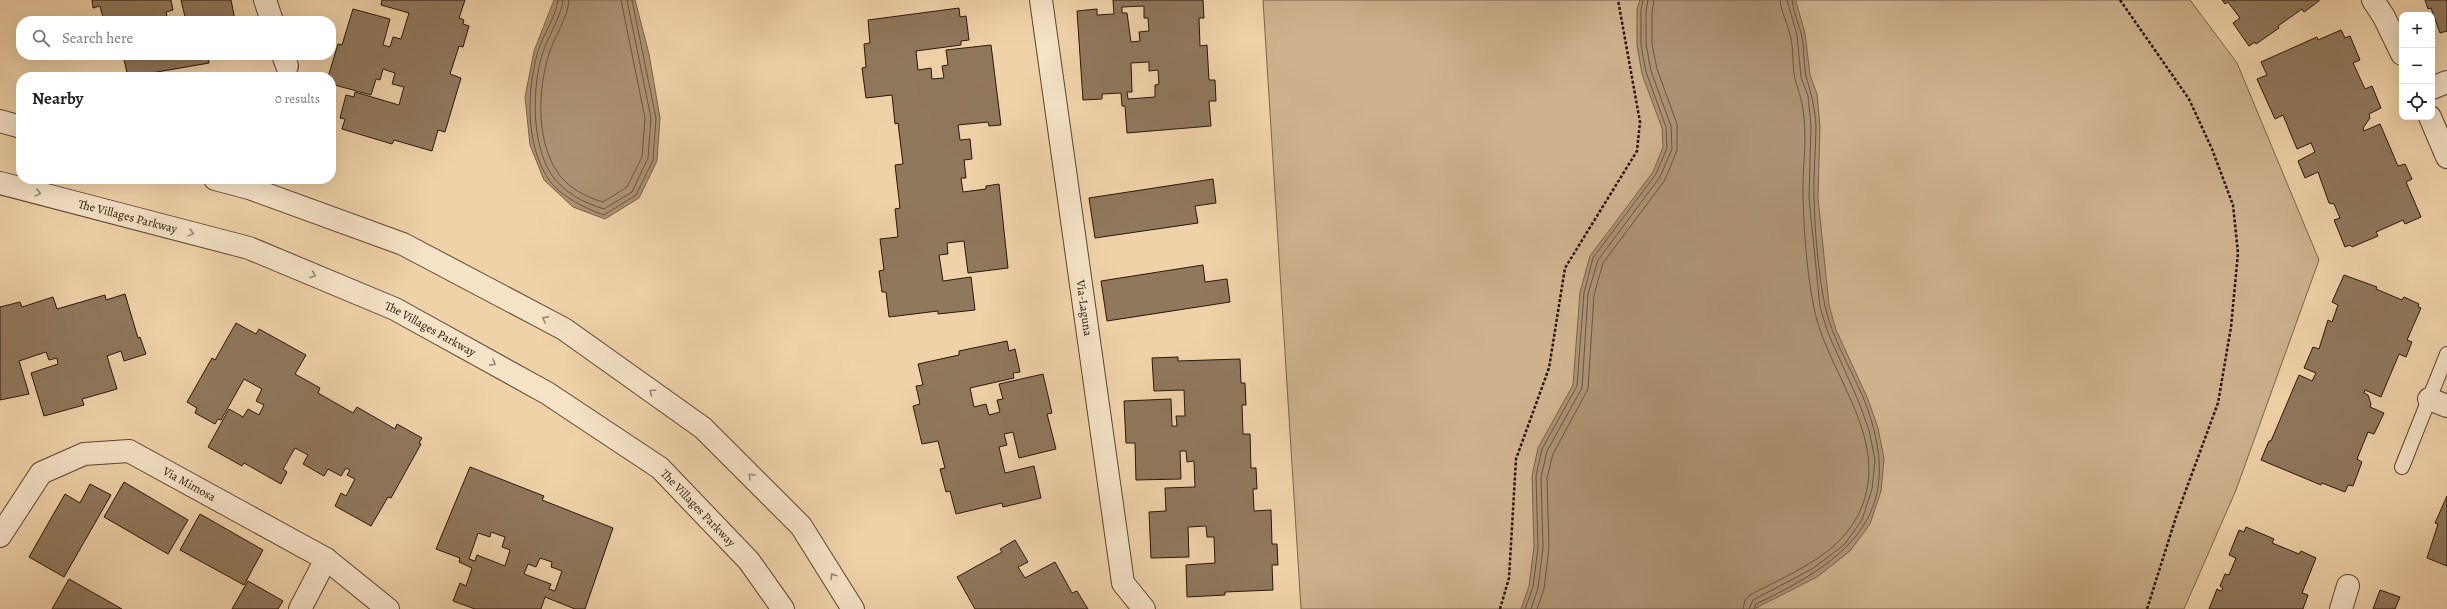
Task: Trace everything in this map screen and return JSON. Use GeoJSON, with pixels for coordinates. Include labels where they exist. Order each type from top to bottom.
{"type":"FeatureCollection","features":[{"type":"Feature","properties":{"kind":"street"},"geometry":{"type":"LineString","coordinates":[[265,0],[270,16]]}},
{"type":"Feature","properties":{"kind":"street","name":"Via-Laguna"},"geometry":{"type":"LineString","coordinates":[[1041,0],[1123,583],[1144,609]]}},
{"type":"Feature","properties":{"kind":"street"},"geometry":{"type":"LineString","coordinates":[[2373,0],[2384,17],[2399,48]]}},
{"type":"Feature","properties":{"kind":"street"},"geometry":{"type":"LineString","coordinates":[[2435,87],[2447,82]]}},
{"type":"Feature","properties":{"kind":"street"},"geometry":{"type":"LineString","coordinates":[[2431,120],[2447,157]]}},
{"type":"Feature","properties":{"kind":"street"},"geometry":{"type":"LineString","coordinates":[[0,121],[16,126]]}},
{"type":"Feature","properties":{"kind":"street","name":"The Villages Parkway"},"geometry":{"type":"LineString","coordinates":[[0,183],[249,248],[395,310],[547,393],[660,468],[749,561],[783,609]]}},
{"type":"Feature","properties":{"kind":"street"},"geometry":{"type":"LineString","coordinates":[[234,184],[249,188],[403,244],[564,329],[703,428],[801,526],[853,609]]}},
{"type":"Feature","properties":{"kind":"street","name":"Via Mimosa"},"geometry":{"type":"LineString","coordinates":[[0,536],[41,473],[84,454],[129,451],[326,559],[388,609]]}},
{"type":"Feature","properties":{"kind":"street"},"geometry":{"type":"LineString","coordinates":[[300,609],[326,559]]}},
{"type":"Feature","properties":{"kind":"street"},"geometry":{"type":"LineString","coordinates":[[2341,609],[2348,586]]}},
{"type":"Feature","properties":{"kind":"lane"},"geometry":{"type":"LineString","coordinates":[[2402,467],[2438,402],[2447,354]]}},
{"type":"Feature","properties":{"kind":"path"},"geometry":{"type":"LineString","coordinates":[[1500,609],[1509,578],[1516,459],[1549,368],[1565,268],[1637,151],[1640,122],[1618,0]]}},
{"type":"Feature","properties":{"kind":"path"},"geometry":{"type":"LineString","coordinates":[[2120,0],[2189,99],[2212,149],[2233,204],[2238,253],[2231,327],[2218,403],[2176,517],[2147,609]]}},
{"type":"Feature","properties":{"kind":"shaded area"},"geometry":{"type":"Polygon","coordinates":[[[1263,0],[2190,0],[2237,63],[2319,260],[2236,490],[2184,609],[1301,609],[1263,0]]]}},
{"type":"Feature","properties":{"kind":"water"},"geometry":{"type":"Polygon","coordinates":[[[554,0],[635,0],[649,54],[660,118],[657,161],[639,198],[605,219],[573,207],[544,180],[530,145],[525,97],[534,51],[554,0]]]}},
{"type":"Feature","properties":{"kind":"water"},"geometry":{"type":"Polygon","coordinates":[[[1640,0],[1795,0],[1796,2],[1805,33],[1810,75],[1817,94],[1820,126],[1818,198],[1829,305],[1836,330],[1867,397],[1878,428],[1884,459],[1881,491],[1870,524],[1850,551],[1817,577],[1754,609],[1521,609],[1529,586],[1534,547],[1532,476],[1538,448],[1573,385],[1580,292],[1590,256],[1653,172],[1663,147],[1662,128],[1642,74],[1637,45],[1637,9],[1640,0]]]}},
{"type":"Feature","properties":{"kind":"building"},"geometry":{"type":"Polygon","coordinates":[[[92,0],[171,0],[173,10],[166,12],[167,16],[103,16],[100,6],[93,8],[92,0]]]}},
{"type":"Feature","properties":{"kind":"building"},"geometry":{"type":"Polygon","coordinates":[[[181,0],[231,0],[234,16],[185,16],[181,0]]]}},
{"type":"Feature","properties":{"kind":"building"},"geometry":{"type":"Polygon","coordinates":[[[382,0],[465,0],[459,18],[464,20],[463,24],[469,26],[463,47],[459,46],[450,74],[461,78],[445,132],[438,130],[432,151],[394,140],[392,144],[342,129],[345,119],[340,118],[346,95],[354,97],[355,92],[399,105],[404,87],[392,84],[395,73],[383,69],[380,80],[376,79],[371,95],[336,85],[336,72],[330,72],[333,60],[336,60],[338,44],[342,45],[353,9],[390,19],[383,45],[390,47],[393,37],[401,39],[409,13],[381,5],[382,0]]]}},
{"type":"Feature","properties":{"kind":"building"},"geometry":{"type":"Polygon","coordinates":[[[1113,0],[1203,0],[1204,18],[1199,18],[1200,46],[1207,45],[1209,80],[1215,80],[1216,101],[1209,101],[1211,126],[1127,133],[1125,106],[1122,106],[1121,93],[1102,94],[1102,99],[1083,100],[1077,11],[1097,9],[1097,15],[1114,14],[1113,0]],[[1144,6],[1122,7],[1122,13],[1127,13],[1131,42],[1140,41],[1139,32],[1149,31],[1148,18],[1144,18],[1144,6]],[[1149,62],[1131,63],[1132,92],[1127,92],[1128,99],[1155,97],[1155,85],[1159,84],[1158,70],[1149,71],[1149,62]]]}},
{"type":"Feature","properties":{"kind":"building"},"geometry":{"type":"Polygon","coordinates":[[[2222,0],[2319,1],[2304,12],[2302,9],[2278,26],[2279,28],[2256,44],[2255,42],[2249,46],[2233,23],[2240,18],[2228,2],[2225,4],[2222,0]]]}},
{"type":"Feature","properties":{"kind":"building"},"geometry":{"type":"Polygon","coordinates":[[[2425,0],[2447,0],[2447,31],[2440,33],[2435,19],[2435,12],[2432,12],[2431,8],[2428,9],[2425,0]]]}},
{"type":"Feature","properties":{"kind":"building"},"geometry":{"type":"Polygon","coordinates":[[[959,8],[960,17],[966,16],[969,40],[961,41],[961,45],[916,51],[918,70],[931,68],[932,79],[944,78],[942,66],[948,65],[946,50],[991,45],[1001,125],[989,126],[988,122],[958,125],[960,140],[970,139],[972,159],[964,160],[966,178],[961,178],[963,192],[986,189],[986,186],[999,184],[1008,268],[968,273],[964,241],[947,243],[948,254],[939,255],[943,281],[971,277],[975,310],[938,314],[938,311],[889,317],[886,292],[882,292],[879,271],[884,270],[880,239],[898,237],[895,209],[900,208],[895,165],[903,164],[898,123],[895,124],[892,95],[866,98],[862,68],[866,67],[864,44],[870,43],[868,20],[959,8]]]}},
{"type":"Feature","properties":{"kind":"building"},"geometry":{"type":"Polygon","coordinates":[[[2341,30],[2345,38],[2350,36],[2360,60],[2353,63],[2365,89],[2372,86],[2381,108],[2369,114],[2370,118],[2363,128],[2364,131],[2380,124],[2398,166],[2405,164],[2412,179],[2406,182],[2421,217],[2405,224],[2403,220],[2376,232],[2378,236],[2352,247],[2350,245],[2345,247],[2334,220],[2340,218],[2334,204],[2329,203],[2318,172],[2305,178],[2298,161],[2315,152],[2311,143],[2297,149],[2283,115],[2275,119],[2257,79],[2267,75],[2261,62],[2317,37],[2318,40],[2341,30]]]}},
{"type":"Feature","properties":{"kind":"building"},"geometry":{"type":"Polygon","coordinates":[[[124,60],[209,60],[209,63],[157,72],[127,72],[124,60]]]}},
{"type":"Feature","properties":{"kind":"building"},"geometry":{"type":"Polygon","coordinates":[[[1213,179],[1216,203],[1195,206],[1198,223],[1095,238],[1089,198],[1213,179]]]}},
{"type":"Feature","properties":{"kind":"building"},"geometry":{"type":"Polygon","coordinates":[[[1203,265],[1205,282],[1227,279],[1230,302],[1107,321],[1101,281],[1203,265]]]}},
{"type":"Feature","properties":{"kind":"building"},"geometry":{"type":"Polygon","coordinates":[[[2344,275],[2377,287],[2376,289],[2402,300],[2404,297],[2419,304],[2418,307],[2421,308],[2407,340],[2412,342],[2406,357],[2399,354],[2381,397],[2365,390],[2364,393],[2368,395],[2371,404],[2370,407],[2384,413],[2374,434],[2368,432],[2357,459],[2362,462],[2353,486],[2348,485],[2345,492],[2322,483],[2321,485],[2261,460],[2269,441],[2271,441],[2299,375],[2312,381],[2316,373],[2304,368],[2313,347],[2319,349],[2328,320],[2332,322],[2338,305],[2332,302],[2344,275]]]}},
{"type":"Feature","properties":{"kind":"building"},"geometry":{"type":"Polygon","coordinates":[[[125,294],[138,338],[140,337],[146,354],[124,361],[121,351],[107,356],[117,389],[82,399],[84,405],[44,416],[31,373],[58,364],[57,358],[49,360],[46,352],[19,361],[29,394],[0,400],[0,307],[20,302],[22,307],[53,297],[57,309],[105,295],[106,300],[125,294]]]}},
{"type":"Feature","properties":{"kind":"building"},"geometry":{"type":"Polygon","coordinates":[[[236,323],[256,334],[259,329],[306,355],[295,374],[320,388],[318,393],[353,413],[357,407],[395,429],[397,424],[422,438],[419,443],[421,444],[391,498],[388,497],[371,526],[335,506],[341,493],[346,496],[355,479],[347,475],[350,470],[346,468],[341,476],[328,469],[324,476],[303,464],[308,455],[295,448],[283,469],[287,472],[281,484],[244,463],[242,466],[208,447],[229,409],[243,417],[248,409],[259,415],[264,405],[256,401],[262,389],[244,379],[221,420],[218,419],[215,424],[195,413],[197,408],[187,402],[212,358],[215,360],[236,323]]]}},
{"type":"Feature","properties":{"kind":"building"},"geometry":{"type":"Polygon","coordinates":[[[1007,341],[1009,351],[1015,349],[1020,372],[1013,373],[1014,378],[970,388],[974,407],[986,404],[989,415],[1000,412],[997,400],[1003,399],[999,384],[1043,374],[1052,413],[1047,414],[1056,449],[1019,458],[1013,432],[1004,434],[1007,445],[999,447],[1005,473],[1034,466],[1041,498],[1003,507],[1002,503],[956,514],[950,491],[946,492],[940,469],[945,468],[938,441],[922,444],[913,406],[920,404],[916,386],[923,385],[918,364],[959,355],[959,351],[1007,341]]]}},
{"type":"Feature","properties":{"kind":"building"},"geometry":{"type":"Polygon","coordinates":[[[1178,357],[1178,361],[1240,359],[1241,383],[1245,383],[1246,405],[1242,405],[1243,434],[1250,434],[1251,468],[1256,468],[1257,489],[1253,489],[1254,511],[1271,510],[1272,544],[1277,544],[1278,565],[1272,565],[1273,590],[1225,592],[1225,595],[1187,597],[1186,565],[1215,563],[1214,537],[1207,537],[1206,526],[1188,527],[1189,557],[1151,558],[1149,512],[1166,511],[1165,488],[1195,487],[1194,461],[1187,462],[1186,451],[1180,451],[1181,479],[1136,480],[1135,443],[1126,443],[1124,401],[1171,399],[1172,426],[1177,426],[1176,416],[1185,416],[1184,390],[1154,391],[1152,358],[1178,357]]]}},
{"type":"Feature","properties":{"kind":"building"},"geometry":{"type":"Polygon","coordinates":[[[470,467],[544,496],[542,500],[613,528],[585,609],[575,609],[545,597],[541,609],[475,609],[453,601],[460,583],[466,586],[472,568],[459,562],[460,558],[436,549],[470,467]],[[491,532],[490,537],[478,533],[469,559],[475,561],[477,555],[505,566],[510,550],[502,547],[505,537],[491,532]],[[540,558],[536,567],[528,564],[524,574],[551,584],[549,589],[555,591],[562,571],[551,567],[552,562],[540,558]]]}},
{"type":"Feature","properties":{"kind":"building"},"geometry":{"type":"Polygon","coordinates":[[[124,482],[188,520],[168,554],[104,517],[124,482]]]}},
{"type":"Feature","properties":{"kind":"building"},"geometry":{"type":"Polygon","coordinates":[[[90,484],[111,495],[64,577],[29,557],[65,494],[80,503],[90,484]]]}},
{"type":"Feature","properties":{"kind":"building"},"geometry":{"type":"Polygon","coordinates":[[[2447,496],[2447,566],[2427,558],[2438,524],[2435,523],[2447,496]]]}},
{"type":"Feature","properties":{"kind":"building"},"geometry":{"type":"Polygon","coordinates":[[[200,514],[263,550],[244,585],[180,550],[200,514]]]}},
{"type":"Feature","properties":{"kind":"building"},"geometry":{"type":"Polygon","coordinates":[[[2246,527],[2274,539],[2272,543],[2299,554],[2301,551],[2316,558],[2302,593],[2308,595],[2303,609],[2209,609],[2217,589],[2221,591],[2223,588],[2220,586],[2225,574],[2229,575],[2236,558],[2229,555],[2239,530],[2244,532],[2246,527]]]}},
{"type":"Feature","properties":{"kind":"building"},"geometry":{"type":"Polygon","coordinates":[[[1015,540],[1028,562],[1018,567],[1025,578],[1055,562],[1072,593],[1077,591],[1088,609],[975,609],[957,577],[1002,552],[1000,549],[1015,540]]]}},
{"type":"Feature","properties":{"kind":"building"},"geometry":{"type":"Polygon","coordinates":[[[69,579],[122,609],[52,609],[69,579]]]}},
{"type":"Feature","properties":{"kind":"building"},"geometry":{"type":"Polygon","coordinates":[[[248,581],[283,601],[278,609],[232,609],[248,581]]]}},
{"type":"Feature","properties":{"kind":"building"},"geometry":{"type":"Polygon","coordinates":[[[2380,590],[2400,597],[2395,609],[2373,609],[2380,590]]]}}]}
